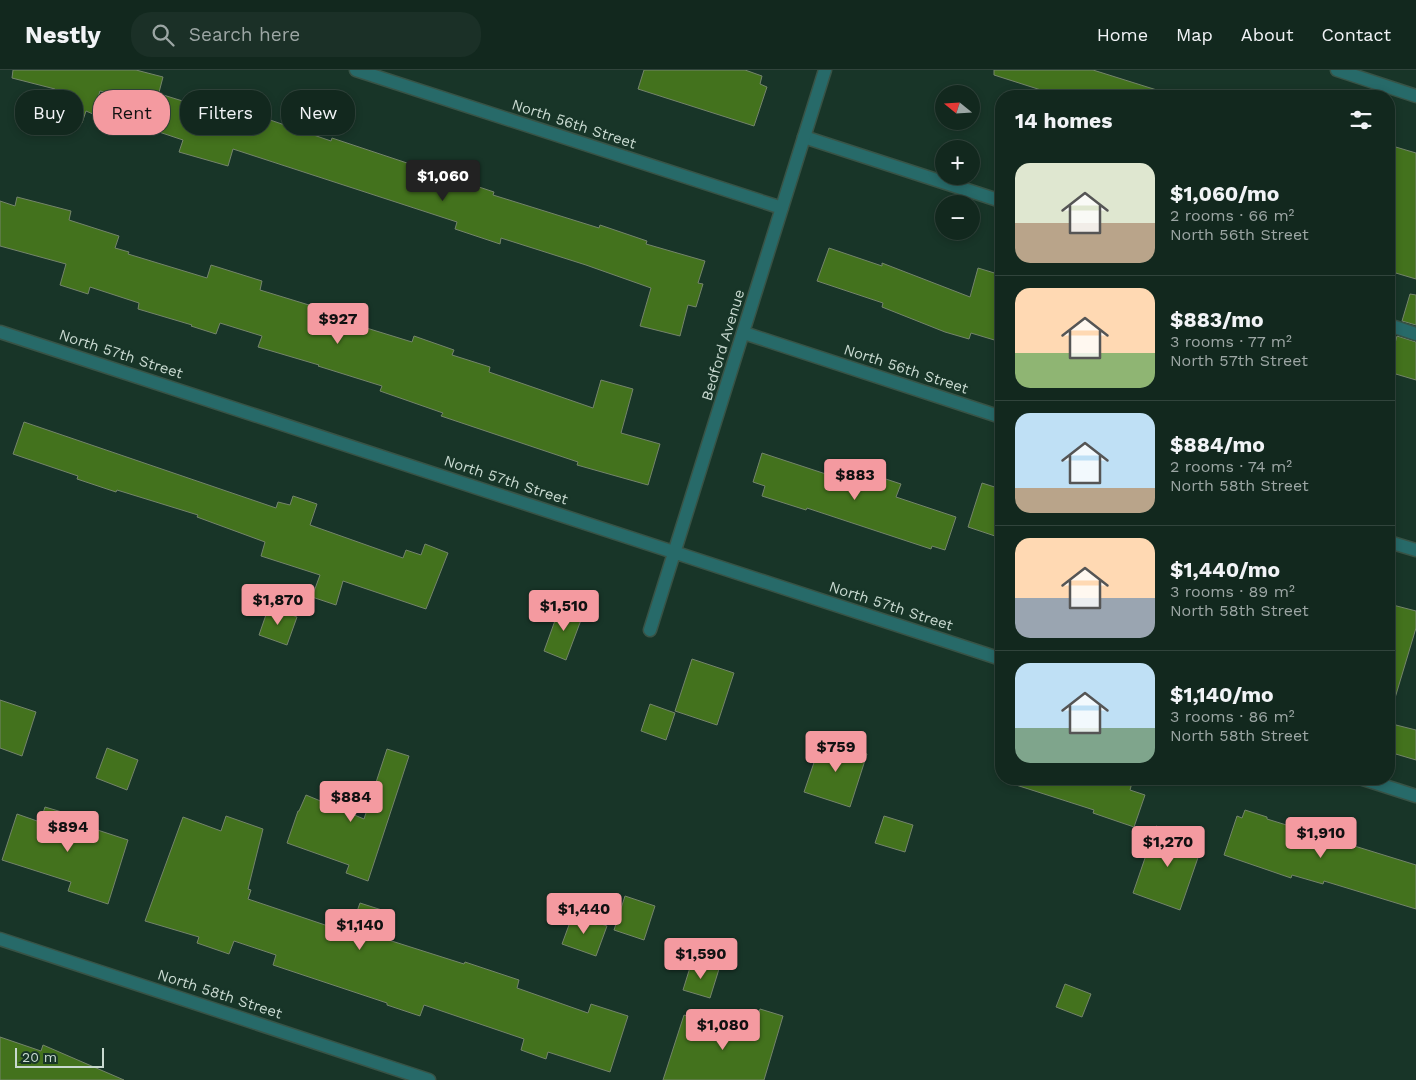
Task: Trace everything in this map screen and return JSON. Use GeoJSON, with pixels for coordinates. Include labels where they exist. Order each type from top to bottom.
{"type":"FeatureCollection","features":[{"type":"Feature","properties":{"kind":"street","name":"North 56th Street"},"geometry":{"type":"LineString","coordinates":[[356,70],[782,208]]}},
{"type":"Feature","properties":{"kind":"street","name":"Bedford Avenue"},"geometry":{"type":"LineString","coordinates":[[650,630],[825,70]]}},
{"type":"Feature","properties":{"kind":"street"},"geometry":{"type":"LineString","coordinates":[[1337,70],[1416,96]]}},
{"type":"Feature","properties":{"kind":"street"},"geometry":{"type":"LineString","coordinates":[[804,137],[995,199]]}},
{"type":"Feature","properties":{"kind":"street"},"geometry":{"type":"LineString","coordinates":[[1395,327],[1416,334]]}},
{"type":"Feature","properties":{"kind":"street","name":"North 57th Street"},"geometry":{"type":"LineString","coordinates":[[0,332],[995,657]]}},
{"type":"Feature","properties":{"kind":"street","name":"North 56th Street"},"geometry":{"type":"LineString","coordinates":[[744,333],[995,414]]}},
{"type":"Feature","properties":{"kind":"street"},"geometry":{"type":"LineString","coordinates":[[1395,544],[1416,550]]}},
{"type":"Feature","properties":{"kind":"street"},"geometry":{"type":"LineString","coordinates":[[1382,785],[1416,796]]}},
{"type":"Feature","properties":{"kind":"street","name":"North 58th Street"},"geometry":{"type":"LineString","coordinates":[[0,939],[429,1080]]}},
{"type":"Feature","properties":{"kind":"building"},"geometry":{"type":"Polygon","coordinates":[[[13,70],[136,70],[163,77],[160,90],[93,90],[93,114],[86,111],[83,120],[83,90],[55,90],[12,78],[13,70]]]}},
{"type":"Feature","properties":{"kind":"building"},"geometry":{"type":"Polygon","coordinates":[[[644,70],[745,70],[762,76],[760,84],[767,87],[754,126],[638,89],[644,70]]]}},
{"type":"Feature","properties":{"kind":"building"},"geometry":{"type":"Polygon","coordinates":[[[994,70],[1093,70],[1157,90],[1041,90],[994,75],[994,70]]]}},
{"type":"Feature","properties":{"kind":"building"},"geometry":{"type":"Polygon","coordinates":[[[170,97],[180,100],[180,135],[271,135],[271,120],[281,124],[281,135],[314,135],[331,141],[332,138],[494,192],[493,195],[599,228],[600,225],[647,241],[646,244],[705,261],[698,283],[703,284],[696,307],[688,305],[680,336],[640,326],[651,288],[501,238],[500,244],[455,229],[457,222],[233,149],[228,166],[179,152],[183,140],[168,135],[170,135],[170,97]]]}},
{"type":"Feature","properties":{"kind":"building"},"geometry":{"type":"Polygon","coordinates":[[[1395,147],[1416,153],[1416,279],[1395,273],[1395,147]]]}},
{"type":"Feature","properties":{"kind":"building"},"geometry":{"type":"Polygon","coordinates":[[[17,197],[71,211],[69,220],[119,236],[115,248],[129,252],[128,254],[207,278],[211,265],[262,281],[260,290],[322,309],[321,314],[412,342],[414,336],[454,350],[452,355],[490,367],[489,372],[593,408],[601,380],[633,389],[621,433],[660,444],[648,485],[577,465],[578,462],[441,416],[443,413],[380,391],[382,386],[258,347],[262,336],[220,323],[216,334],[138,309],[139,303],[90,287],[88,294],[60,285],[66,264],[0,246],[0,201],[15,206],[17,197]]]}},
{"type":"Feature","properties":{"kind":"building"},"geometry":{"type":"Polygon","coordinates":[[[829,248],[882,266],[882,263],[970,297],[978,268],[995,273],[995,340],[971,333],[969,339],[945,332],[882,307],[883,303],[817,281],[829,248]]]}},
{"type":"Feature","properties":{"kind":"building"},"geometry":{"type":"Polygon","coordinates":[[[1410,294],[1416,295],[1416,325],[1402,321],[1410,294]]]}},
{"type":"Feature","properties":{"kind":"building"},"geometry":{"type":"Polygon","coordinates":[[[1397,336],[1416,342],[1416,380],[1395,374],[1395,343],[1397,336]]]}},
{"type":"Feature","properties":{"kind":"building"},"geometry":{"type":"Polygon","coordinates":[[[24,422],[276,508],[278,502],[290,505],[293,496],[317,504],[310,525],[403,558],[406,550],[421,555],[425,544],[448,553],[426,609],[343,581],[336,605],[312,597],[320,575],[261,556],[265,542],[197,517],[198,515],[117,490],[116,492],[77,479],[78,476],[13,454],[24,422]]]}},
{"type":"Feature","properties":{"kind":"building"},"geometry":{"type":"Polygon","coordinates":[[[762,453],[838,478],[843,465],[901,484],[896,497],[956,517],[945,550],[932,546],[931,549],[807,508],[806,510],[762,496],[765,486],[753,482],[762,453]]]}},
{"type":"Feature","properties":{"kind":"building"},"geometry":{"type":"Polygon","coordinates":[[[982,483],[995,487],[995,536],[968,527],[982,483]]]}},
{"type":"Feature","properties":{"kind":"building"},"geometry":{"type":"Polygon","coordinates":[[[561,604],[584,612],[566,660],[544,651],[561,604]]]}},
{"type":"Feature","properties":{"kind":"building"},"geometry":{"type":"Polygon","coordinates":[[[269,606],[297,617],[287,645],[259,635],[269,606]]]}},
{"type":"Feature","properties":{"kind":"building"},"geometry":{"type":"Polygon","coordinates":[[[1395,606],[1416,611],[1416,628],[1395,698],[1395,606]]]}},
{"type":"Feature","properties":{"kind":"building"},"geometry":{"type":"Polygon","coordinates":[[[692,659],[734,673],[717,725],[675,711],[692,659]]]}},
{"type":"Feature","properties":{"kind":"building"},"geometry":{"type":"Polygon","coordinates":[[[0,700],[36,712],[22,756],[0,748],[0,700]]]}},
{"type":"Feature","properties":{"kind":"building"},"geometry":{"type":"Polygon","coordinates":[[[650,704],[675,713],[666,740],[641,731],[650,704]]]}},
{"type":"Feature","properties":{"kind":"building"},"geometry":{"type":"Polygon","coordinates":[[[1395,725],[1416,730],[1416,760],[1395,754],[1395,725]]]}},
{"type":"Feature","properties":{"kind":"building"},"geometry":{"type":"Polygon","coordinates":[[[822,739],[867,754],[850,807],[804,792],[822,739]]]}},
{"type":"Feature","properties":{"kind":"building"},"geometry":{"type":"Polygon","coordinates":[[[107,748],[138,760],[127,790],[96,778],[107,748]]]}},
{"type":"Feature","properties":{"kind":"building"},"geometry":{"type":"Polygon","coordinates":[[[387,749],[409,756],[368,881],[346,873],[349,865],[287,843],[298,811],[306,795],[364,819],[387,749]]]}},
{"type":"Feature","properties":{"kind":"building"},"geometry":{"type":"Polygon","coordinates":[[[1016,785],[1131,785],[1130,790],[1145,795],[1134,827],[1093,813],[1094,810],[1016,785]]]}},
{"type":"Feature","properties":{"kind":"building"},"geometry":{"type":"Polygon","coordinates":[[[45,807],[72,815],[70,821],[128,840],[108,904],[68,891],[71,882],[2,860],[17,814],[40,822],[45,807]]]}},
{"type":"Feature","properties":{"kind":"building"},"geometry":{"type":"Polygon","coordinates":[[[1245,810],[1267,817],[1267,819],[1416,865],[1416,909],[1324,881],[1323,884],[1292,875],[1291,878],[1224,855],[1237,816],[1242,818],[1245,810]]]}},
{"type":"Feature","properties":{"kind":"building"},"geometry":{"type":"Polygon","coordinates":[[[226,816],[263,829],[248,889],[251,890],[248,899],[337,929],[339,924],[351,928],[360,903],[388,912],[379,937],[519,980],[517,988],[588,1013],[591,1004],[628,1016],[610,1072],[548,1052],[546,1059],[521,1050],[524,1039],[424,1005],[420,1016],[387,1005],[387,1003],[273,965],[276,955],[234,941],[229,954],[197,943],[199,937],[145,921],[183,817],[221,831],[226,816]]]}},
{"type":"Feature","properties":{"kind":"building"},"geometry":{"type":"Polygon","coordinates":[[[884,816],[913,825],[905,852],[875,843],[884,816]]]}},
{"type":"Feature","properties":{"kind":"building"},"geometry":{"type":"Polygon","coordinates":[[[1156,826],[1203,843],[1180,910],[1133,893],[1156,826]]]}},
{"type":"Feature","properties":{"kind":"building"},"geometry":{"type":"Polygon","coordinates":[[[625,896],[655,906],[644,940],[614,930],[625,896]]]}},
{"type":"Feature","properties":{"kind":"building"},"geometry":{"type":"Polygon","coordinates":[[[573,914],[607,926],[596,956],[562,944],[573,914]]]}},
{"type":"Feature","properties":{"kind":"building"},"geometry":{"type":"Polygon","coordinates":[[[692,961],[719,969],[710,998],[683,990],[692,961]]]}},
{"type":"Feature","properties":{"kind":"building"},"geometry":{"type":"Polygon","coordinates":[[[1065,984],[1091,994],[1082,1017],[1056,1007],[1065,984]]]}},
{"type":"Feature","properties":{"kind":"building"},"geometry":{"type":"Polygon","coordinates":[[[760,1009],[783,1016],[764,1080],[663,1080],[684,1015],[751,1037],[760,1009]]]}},
{"type":"Feature","properties":{"kind":"building"},"geometry":{"type":"Polygon","coordinates":[[[0,1037],[41,1051],[43,1045],[124,1080],[0,1080],[0,1037]]]}}]}
